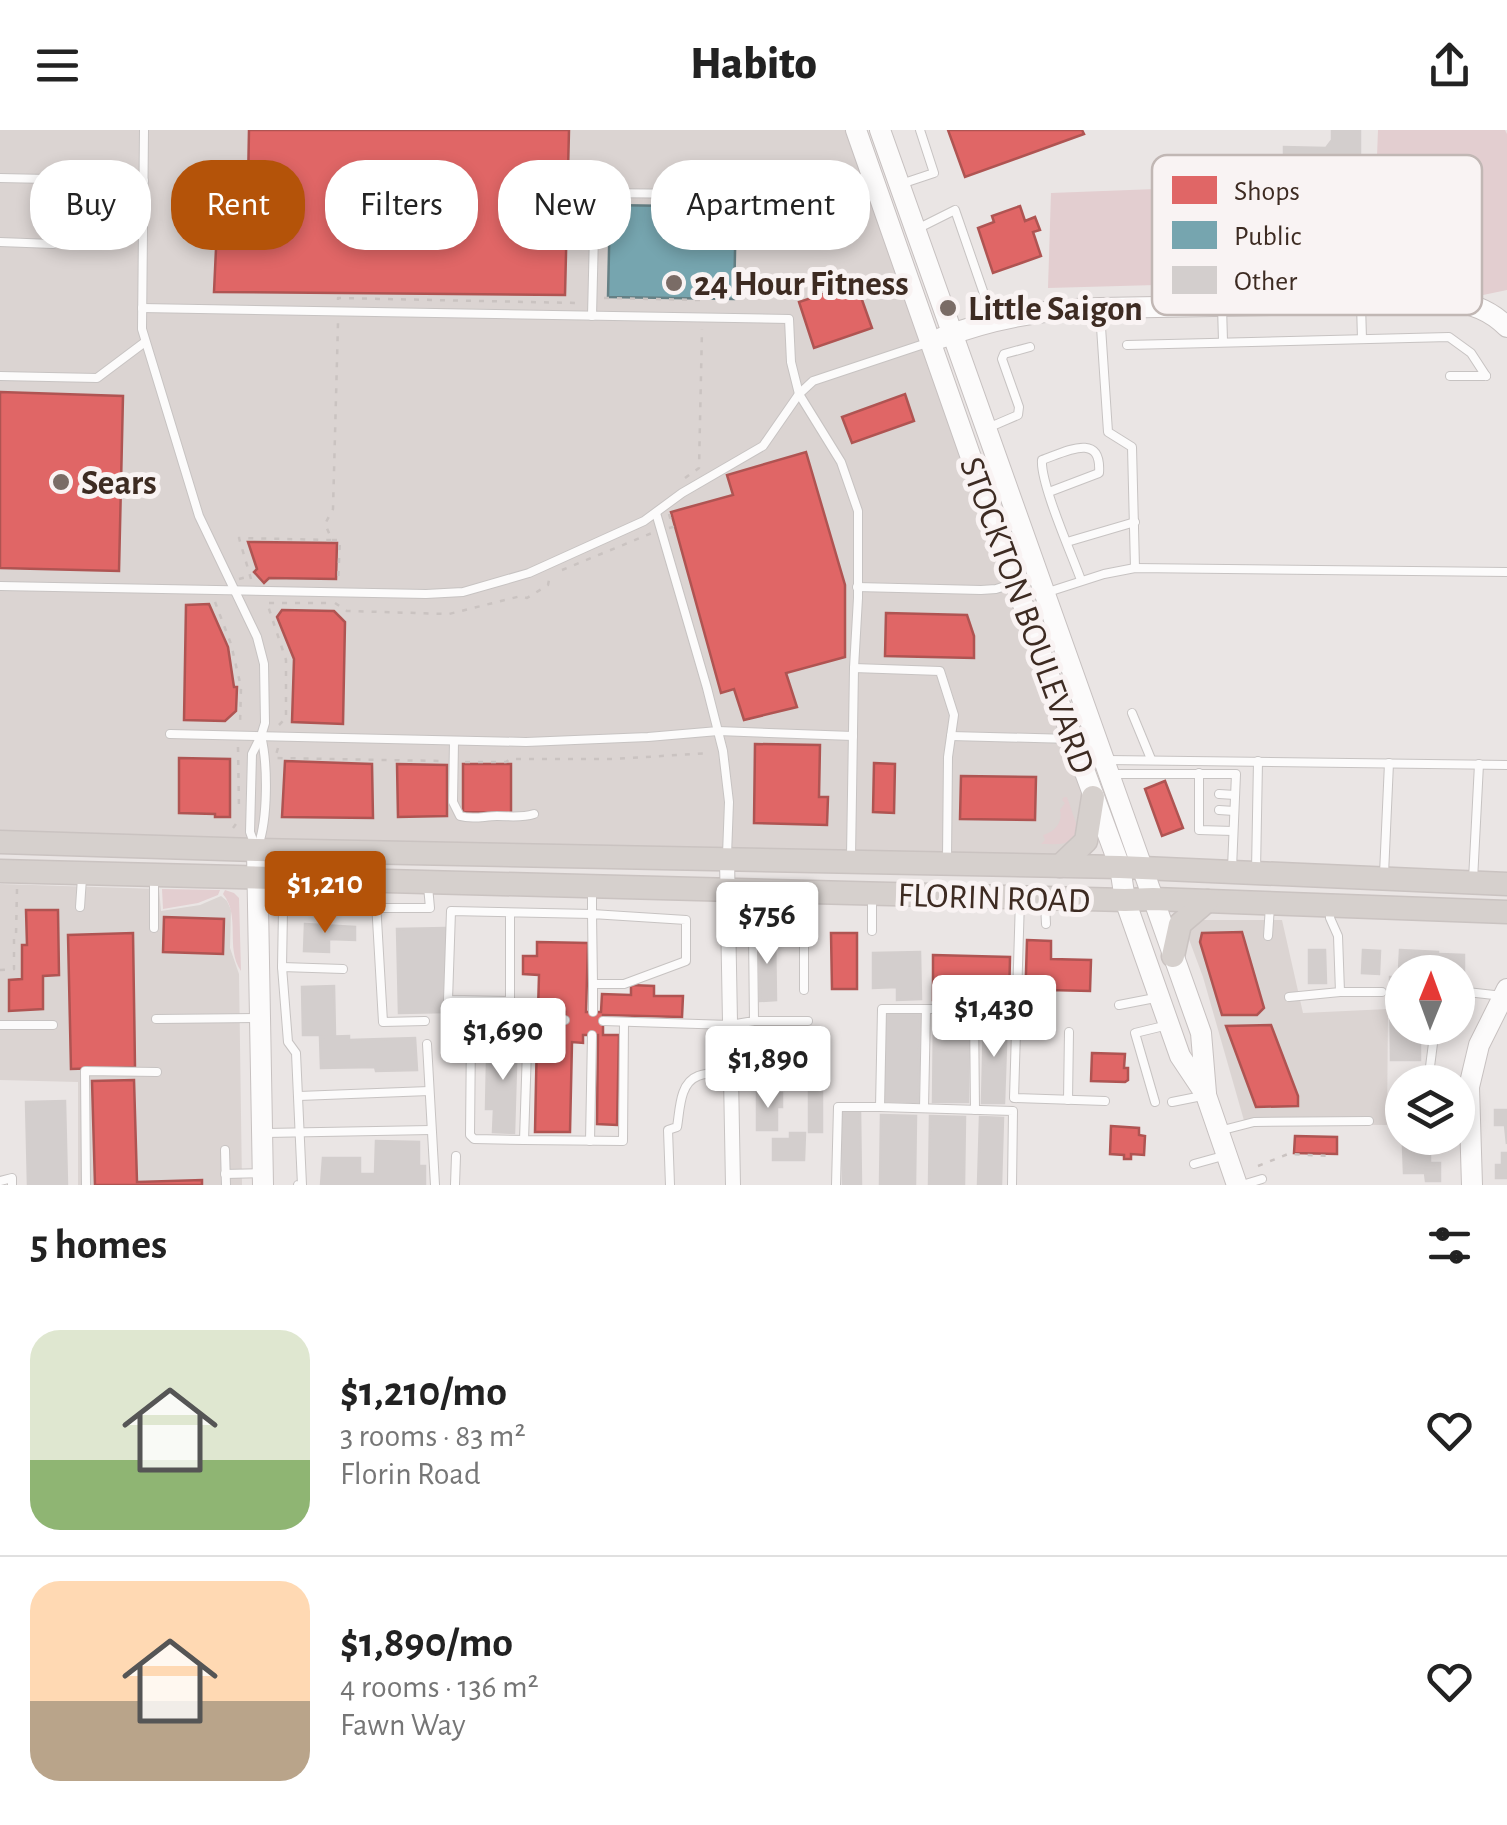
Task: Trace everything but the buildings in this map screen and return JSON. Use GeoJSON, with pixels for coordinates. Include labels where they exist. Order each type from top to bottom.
{"type":"FeatureCollection","features":[{"type":"Feature","properties":{"kind":"main road","name":"STOCKTON BOULEVARD"},"geometry":{"type":"LineString","coordinates":[[856,130],[1093,797],[1131,868],[1153,898],[1201,1034],[1206,1096]]}},
{"type":"Feature","properties":{"kind":"main road","name":"STOCKTON BOULEVARD"},"geometry":{"type":"LineString","coordinates":[[880,130],[1106,768],[1131,868],[1124,900],[1180,1056],[1206,1096],[1240,1185]]}},
{"type":"Feature","properties":{"kind":"main road"},"geometry":{"type":"LineString","coordinates":[[930,342],[1018,315],[1061,309],[1152,307]]}},
{"type":"Feature","properties":{"kind":"main road"},"geometry":{"type":"LineString","coordinates":[[1482,308],[1505,319]]}},
{"type":"Feature","properties":{"kind":"main road"},"geometry":{"type":"LineString","coordinates":[[1060,866],[1086,841],[1093,797]]}},
{"type":"Feature","properties":{"kind":"main road","name":"FLORIN ROAD"},"geometry":{"type":"LineString","coordinates":[[1,844],[1060,866],[1507,884]]}},
{"type":"Feature","properties":{"kind":"main road"},"geometry":{"type":"LineString","coordinates":[[257,850],[263,1179]]}},
{"type":"Feature","properties":{"kind":"main road","name":"FLORIN ROAD"},"geometry":{"type":"LineString","coordinates":[[8,877],[82,873],[428,881],[1020,898],[1153,898],[1507,912]]}},
{"type":"Feature","properties":{"kind":"main road"},"geometry":{"type":"LineString","coordinates":[[1173,956],[1180,924],[1207,901]]}},
{"type":"Feature","properties":{"kind":"main road"},"geometry":{"type":"LineString","coordinates":[[1471,1065],[1506,994]]}},
{"type":"Feature","properties":{"kind":"main road"},"geometry":{"type":"LineString","coordinates":[[1469,1155],[1472,1185]]}},
{"type":"Feature","properties":{"kind":"street"},"geometry":{"type":"LineString","coordinates":[[727,860],[733,1185]]}},
{"type":"Feature","properties":{"kind":"lane"},"geometry":{"type":"LineString","coordinates":[[144,130],[144,160]]}},
{"type":"Feature","properties":{"kind":"lane"},"geometry":{"type":"LineString","coordinates":[[900,185],[934,173],[920,130]]}},
{"type":"Feature","properties":{"kind":"lane"},"geometry":{"type":"LineString","coordinates":[[592,316],[595,193],[816,196],[872,174]]}},
{"type":"Feature","properties":{"kind":"lane"},"geometry":{"type":"LineString","coordinates":[[0,178],[30,178]]}},
{"type":"Feature","properties":{"kind":"lane"},"geometry":{"type":"LineString","coordinates":[[915,230],[954,210],[994,322]]}},
{"type":"Feature","properties":{"kind":"lane"},"geometry":{"type":"LineString","coordinates":[[0,242],[30,243]]}},
{"type":"Feature","properties":{"kind":"lane"},"geometry":{"type":"LineString","coordinates":[[143,250],[145,342],[199,516],[258,637],[264,664],[262,736],[266,754],[263,832],[257,850]]}},
{"type":"Feature","properties":{"kind":"lane"},"geometry":{"type":"LineString","coordinates":[[142,308],[788,319],[791,362],[799,394],[841,462],[858,511],[851,862]]}},
{"type":"Feature","properties":{"kind":"lane"},"geometry":{"type":"LineString","coordinates":[[1100,308],[1108,432],[1132,447],[1135,568]]}},
{"type":"Feature","properties":{"kind":"lane"},"geometry":{"type":"LineString","coordinates":[[1222,315],[1223,341]]}},
{"type":"Feature","properties":{"kind":"lane"},"geometry":{"type":"LineString","coordinates":[[1361,315],[1362,339]]}},
{"type":"Feature","properties":{"kind":"lane"},"geometry":{"type":"LineString","coordinates":[[1127,345],[1449,337],[1470,353],[1486,376],[1450,376]]}},
{"type":"Feature","properties":{"kind":"lane"},"geometry":{"type":"LineString","coordinates":[[0,376],[98,378],[145,342]]}},
{"type":"Feature","properties":{"kind":"lane"},"geometry":{"type":"LineString","coordinates":[[0,586],[463,592],[529,573],[656,513],[763,446],[799,394],[813,381],[930,342]]}},
{"type":"Feature","properties":{"kind":"lane"},"geometry":{"type":"LineString","coordinates":[[985,428],[1018,414],[1002,359],[1004,354],[1030,347]]}},
{"type":"Feature","properties":{"kind":"lane"},"geometry":{"type":"LineString","coordinates":[[1049,492],[1100,473],[1096,453],[1081,447],[1042,460],[1049,492],[1081,580]]}},
{"type":"Feature","properties":{"kind":"lane"},"geometry":{"type":"LineString","coordinates":[[656,513],[723,751],[729,802],[727,860]]}},
{"type":"Feature","properties":{"kind":"lane"},"geometry":{"type":"LineString","coordinates":[[1068,542],[1135,522]]}},
{"type":"Feature","properties":{"kind":"lane"},"geometry":{"type":"LineString","coordinates":[[1044,593],[1135,568],[1507,572]]}},
{"type":"Feature","properties":{"kind":"lane"},"geometry":{"type":"LineString","coordinates":[[858,587],[981,590],[1016,583]]}},
{"type":"Feature","properties":{"kind":"lane"},"geometry":{"type":"LineString","coordinates":[[854,668],[940,672],[954,716],[948,757],[947,864]]}},
{"type":"Feature","properties":{"kind":"lane"},"geometry":{"type":"LineString","coordinates":[[1132,713],[1151,759]]}},
{"type":"Feature","properties":{"kind":"lane"},"geometry":{"type":"LineString","coordinates":[[170,734],[526,742],[718,730],[853,736]]}},
{"type":"Feature","properties":{"kind":"lane"},"geometry":{"type":"LineString","coordinates":[[951,736],[1072,739]]}},
{"type":"Feature","properties":{"kind":"lane"},"geometry":{"type":"LineString","coordinates":[[454,741],[453,802],[460,816],[467,819],[534,814]]}},
{"type":"Feature","properties":{"kind":"lane"},"geometry":{"type":"LineString","coordinates":[[1106,768],[1151,759],[1507,765]]}},
{"type":"Feature","properties":{"kind":"lane"},"geometry":{"type":"LineString","coordinates":[[1256,873],[1258,761]]}},
{"type":"Feature","properties":{"kind":"lane"},"geometry":{"type":"LineString","coordinates":[[1384,879],[1389,763]]}},
{"type":"Feature","properties":{"kind":"lane"},"geometry":{"type":"LineString","coordinates":[[1472,882],[1479,764]]}},
{"type":"Feature","properties":{"kind":"lane"},"geometry":{"type":"LineString","coordinates":[[1106,768],[1236,774],[1232,872]]}},
{"type":"Feature","properties":{"kind":"lane"},"geometry":{"type":"LineString","coordinates":[[1199,773],[1209,810],[1199,830],[1234,831]]}},
{"type":"Feature","properties":{"kind":"lane"},"geometry":{"type":"LineString","coordinates":[[1219,794],[1235,795]]}},
{"type":"Feature","properties":{"kind":"lane"},"geometry":{"type":"LineString","coordinates":[[1209,810],[1234,810]]}},
{"type":"Feature","properties":{"kind":"lane"},"geometry":{"type":"LineString","coordinates":[[80,907],[82,873]]}},
{"type":"Feature","properties":{"kind":"lane"},"geometry":{"type":"LineString","coordinates":[[154,875],[154,928]]}},
{"type":"Feature","properties":{"kind":"lane"},"geometry":{"type":"LineString","coordinates":[[298,1185],[302,1185],[299,1096],[296,1053],[288,1042],[282,963],[283,910],[302,906],[346,907],[348,880]]}},
{"type":"Feature","properties":{"kind":"lane"},"geometry":{"type":"LineString","coordinates":[[374,880],[383,1022],[426,1021]]}},
{"type":"Feature","properties":{"kind":"lane"},"geometry":{"type":"LineString","coordinates":[[376,908],[430,908],[428,881]]}},
{"type":"Feature","properties":{"kind":"lane"},"geometry":{"type":"LineString","coordinates":[[592,885],[593,1012]]}},
{"type":"Feature","properties":{"kind":"lane"},"geometry":{"type":"LineString","coordinates":[[804,892],[804,990]]}},
{"type":"Feature","properties":{"kind":"lane"},"geometry":{"type":"LineString","coordinates":[[872,894],[872,931]]}},
{"type":"Feature","properties":{"kind":"lane"},"geometry":{"type":"LineString","coordinates":[[1020,898],[1014,1098],[1106,1100]]}},
{"type":"Feature","properties":{"kind":"lane"},"geometry":{"type":"LineString","coordinates":[[1045,898],[1046,924]]}},
{"type":"Feature","properties":{"kind":"lane"},"geometry":{"type":"LineString","coordinates":[[1268,936],[1270,903]]}},
{"type":"Feature","properties":{"kind":"lane"},"geometry":{"type":"LineString","coordinates":[[1330,905],[1330,918],[1338,936],[1340,992]]}},
{"type":"Feature","properties":{"kind":"lane"},"geometry":{"type":"LineString","coordinates":[[564,1020],[528,1019],[510,1001],[448,1000],[451,911],[686,920],[686,961],[624,984],[593,984]]}},
{"type":"Feature","properties":{"kind":"lane"},"geometry":{"type":"LineString","coordinates":[[510,912],[510,1001]]}},
{"type":"Feature","properties":{"kind":"lane"},"geometry":{"type":"LineString","coordinates":[[728,932],[752,932],[754,1021]]}},
{"type":"Feature","properties":{"kind":"lane"},"geometry":{"type":"LineString","coordinates":[[258,960],[343,969]]}},
{"type":"Feature","properties":{"kind":"lane"},"geometry":{"type":"LineString","coordinates":[[259,990],[285,989]]}},
{"type":"Feature","properties":{"kind":"lane"},"geometry":{"type":"LineString","coordinates":[[1289,997],[1382,992]]}},
{"type":"Feature","properties":{"kind":"lane"},"geometry":{"type":"LineString","coordinates":[[1475,992],[1506,994]]}},
{"type":"Feature","properties":{"kind":"lane"},"geometry":{"type":"LineString","coordinates":[[1119,1005],[1159,997]]}},
{"type":"Feature","properties":{"kind":"lane"},"geometry":{"type":"LineString","coordinates":[[880,1107],[882,1009],[1016,1009]]}},
{"type":"Feature","properties":{"kind":"lane"},"geometry":{"type":"LineString","coordinates":[[924,1108],[926,1009]]}},
{"type":"Feature","properties":{"kind":"lane"},"geometry":{"type":"LineString","coordinates":[[974,1009],[975,1110]]}},
{"type":"Feature","properties":{"kind":"lane"},"geometry":{"type":"LineString","coordinates":[[156,1019],[260,1018]]}},
{"type":"Feature","properties":{"kind":"lane"},"geometry":{"type":"LineString","coordinates":[[524,1140],[528,1019]]}},
{"type":"Feature","properties":{"kind":"lane"},"geometry":{"type":"LineString","coordinates":[[603,1021],[730,1025],[808,1021]]}},
{"type":"Feature","properties":{"kind":"lane"},"geometry":{"type":"LineString","coordinates":[[527,1030],[478,1028],[471,1034],[470,1135],[474,1139],[623,1141],[624,1022]]}},
{"type":"Feature","properties":{"kind":"lane"},"geometry":{"type":"LineString","coordinates":[[1155,1102],[1136,1032],[1169,1024]]}},
{"type":"Feature","properties":{"kind":"lane"},"geometry":{"type":"LineString","coordinates":[[0,1025],[54,1025]]}},
{"type":"Feature","properties":{"kind":"lane"},"geometry":{"type":"LineString","coordinates":[[1068,1100],[1069,1032]]}},
{"type":"Feature","properties":{"kind":"lane"},"geometry":{"type":"LineString","coordinates":[[590,1141],[592,1035]]}},
{"type":"Feature","properties":{"kind":"lane"},"geometry":{"type":"LineString","coordinates":[[427,1044],[435,1185]]}},
{"type":"Feature","properties":{"kind":"lane"},"geometry":{"type":"LineString","coordinates":[[86,1185],[85,1071],[158,1072]]}},
{"type":"Feature","properties":{"kind":"lane"},"geometry":{"type":"LineString","coordinates":[[670,1185],[668,1130],[677,1127],[682,1093],[698,1076],[731,1072]]}},
{"type":"Feature","properties":{"kind":"lane"},"geometry":{"type":"LineString","coordinates":[[299,1096],[429,1092]]}},
{"type":"Feature","properties":{"kind":"lane"},"geometry":{"type":"LineString","coordinates":[[1172,1102],[1206,1096]]}},
{"type":"Feature","properties":{"kind":"lane"},"geometry":{"type":"LineString","coordinates":[[836,1185],[838,1106],[1014,1110],[1012,1185]]}},
{"type":"Feature","properties":{"kind":"lane"},"geometry":{"type":"LineString","coordinates":[[1218,1131],[1254,1122],[1368,1121]]}},
{"type":"Feature","properties":{"kind":"lane"},"geometry":{"type":"LineString","coordinates":[[262,1133],[431,1130]]}},
{"type":"Feature","properties":{"kind":"lane"},"geometry":{"type":"LineString","coordinates":[[225,1150],[226,1185]]}},
{"type":"Feature","properties":{"kind":"lane"},"geometry":{"type":"LineString","coordinates":[[1194,1164],[1227,1155]]}},
{"type":"Feature","properties":{"kind":"lane"},"geometry":{"type":"LineString","coordinates":[[456,1156],[456,1185]]}},
{"type":"Feature","properties":{"kind":"lane"},"geometry":{"type":"LineString","coordinates":[[226,1174],[263,1179]]}},
{"type":"Feature","properties":{"kind":"lane"},"geometry":{"type":"LineString","coordinates":[[0,1182],[12,1178],[12,1185]]}},
{"type":"Feature","properties":{"kind":"lane"},"geometry":{"type":"LineString","coordinates":[[1240,1185],[1262,1179]]}},
{"type":"Feature","properties":{"kind":"path"},"geometry":{"type":"LineString","coordinates":[[332,540],[325,524],[333,509],[338,298],[576,303],[592,298],[700,300],[700,468],[682,480]]}},
{"type":"Feature","properties":{"kind":"path"},"geometry":{"type":"LineString","coordinates":[[279,725],[286,718],[286,660],[267,603],[336,604],[348,611],[449,614],[521,596],[527,598],[548,586],[549,576],[672,527],[666,504]]}},
{"type":"Feature","properties":{"kind":"path"},"geometry":{"type":"LineString","coordinates":[[252,591],[239,538],[340,540],[339,583]]}},
{"type":"Feature","properties":{"kind":"path"},"geometry":{"type":"LineString","coordinates":[[228,580],[250,576]]}},
{"type":"Feature","properties":{"kind":"path"},"geometry":{"type":"LineString","coordinates":[[214,589],[241,687],[240,727]]}},
{"type":"Feature","properties":{"kind":"path"},"geometry":{"type":"LineString","coordinates":[[232,828],[241,813],[238,746]]}},
{"type":"Feature","properties":{"kind":"path"},"geometry":{"type":"LineString","coordinates":[[278,746],[275,758],[506,762],[510,758],[613,759],[723,751]]}},
{"type":"Feature","properties":{"kind":"path"},"geometry":{"type":"LineString","coordinates":[[0,970],[14,970],[16,934],[8,877]]}},
{"type":"Feature","properties":{"kind":"path"},"geometry":{"type":"LineString","coordinates":[[1258,1166],[1288,1154],[1329,1156]]}},
{"type":"Feature","properties":{"kind":"shaded area"},"geometry":{"type":"Polygon","coordinates":[[[0,130],[855,130],[866,160],[651,160],[651,250],[870,250],[870,172],[1093,797],[1060,866],[0,841],[0,130]]]}},
{"type":"Feature","properties":{"kind":"shaded area"},"geometry":{"type":"Polygon","coordinates":[[[1378,130],[1505,130],[1507,290],[1482,295],[1482,155],[1377,155],[1378,130]]]}},
{"type":"Feature","properties":{"kind":"shaded area"},"geometry":{"type":"Polygon","coordinates":[[[1152,189],[1152,285],[1048,288],[1051,193],[1152,189]]]}},
{"type":"Feature","properties":{"kind":"shaded area"},"geometry":{"type":"Polygon","coordinates":[[[1064,797],[1078,829],[1068,842],[1041,844],[1045,840],[1043,835],[1059,822],[1064,797]]]}},
{"type":"Feature","properties":{"kind":"shaded area"},"geometry":{"type":"Polygon","coordinates":[[[0,884],[159,889],[161,911],[200,905],[221,896],[227,901],[231,910],[230,948],[239,974],[242,1185],[78,1185],[78,1082],[0,1080],[0,884]]]}},
{"type":"Feature","properties":{"kind":"shaded area"},"geometry":{"type":"Polygon","coordinates":[[[162,889],[220,890],[218,895],[198,903],[163,909],[162,889]]]}},
{"type":"Feature","properties":{"kind":"shaded area"},"geometry":{"type":"Polygon","coordinates":[[[225,890],[239,898],[241,971],[234,952],[225,890]]]}},
{"type":"Feature","properties":{"kind":"shaded area"},"geometry":{"type":"Polygon","coordinates":[[[1194,920],[1282,920],[1303,1013],[1385,1009],[1385,1125],[1245,1124],[1187,934],[1194,920]]]}},
{"type":"Feature","properties":{"kind":"place","name":"24 Hour Fitness"},"geometry":{"type":"Point","coordinates":[674,283]}},
{"type":"Feature","properties":{"kind":"place","name":"Little Saigon"},"geometry":{"type":"Point","coordinates":[948,308]}},
{"type":"Feature","properties":{"kind":"place","name":"Sears"},"geometry":{"type":"Point","coordinates":[61,482]}}]}
